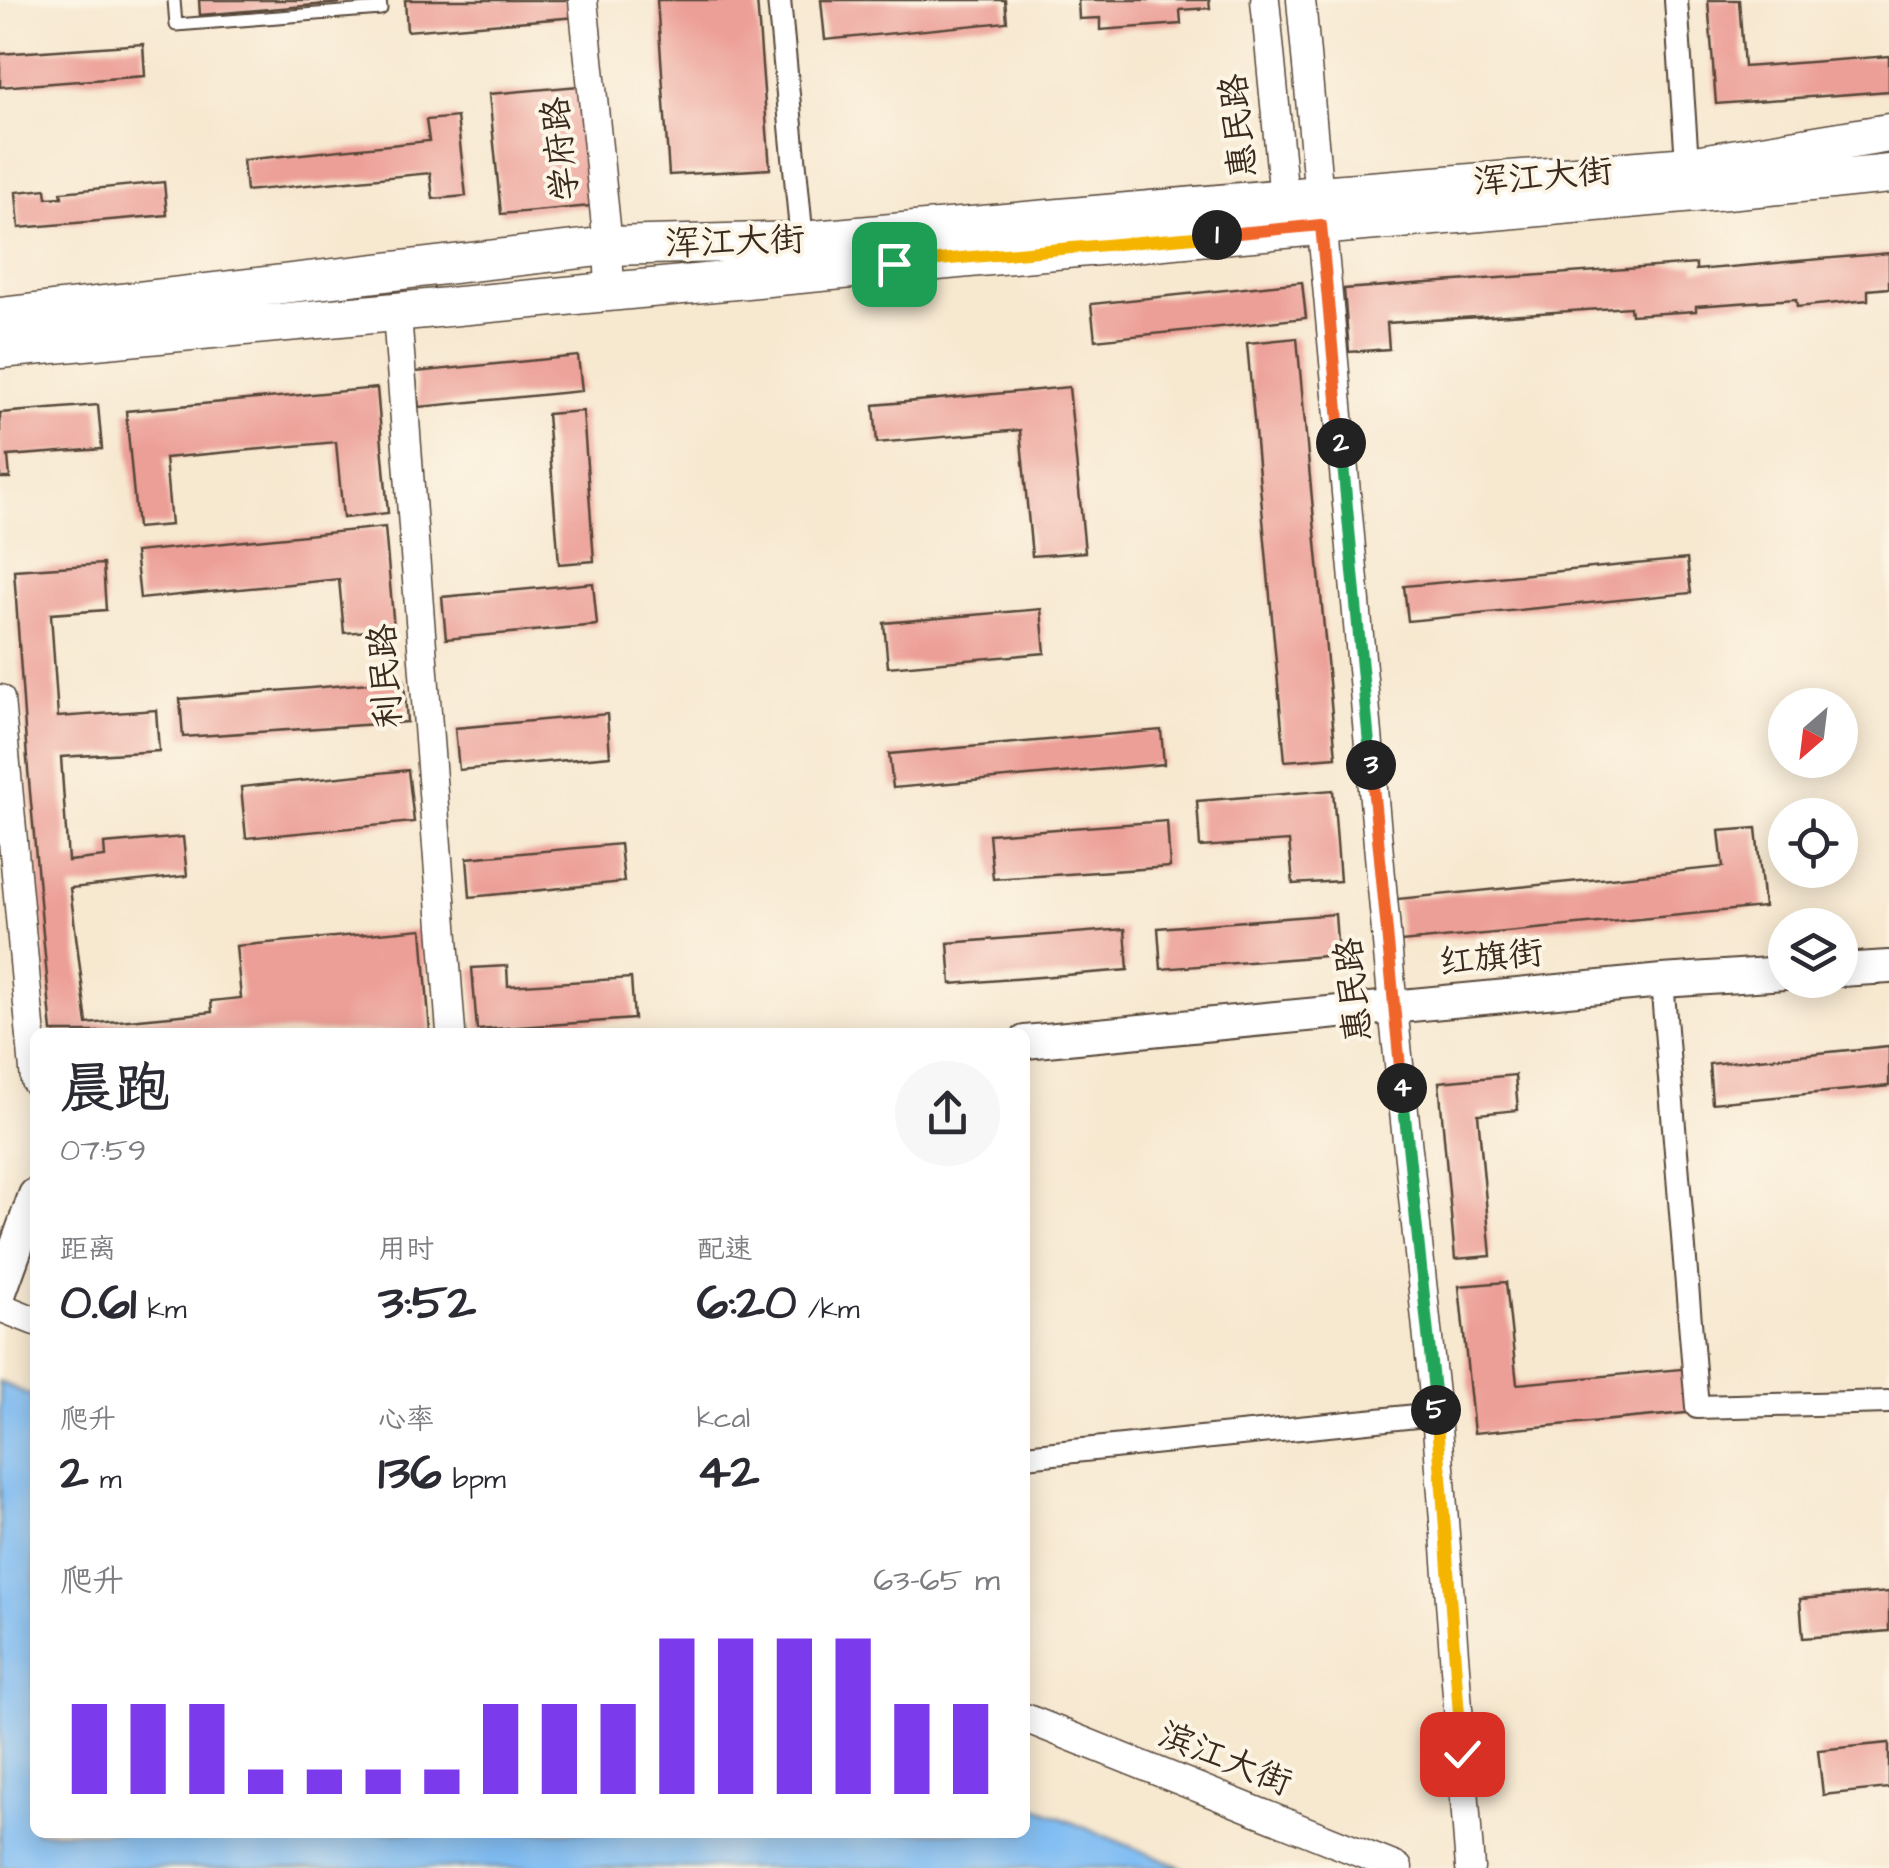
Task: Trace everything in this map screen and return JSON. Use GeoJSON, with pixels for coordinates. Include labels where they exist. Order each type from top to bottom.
{"type":"FeatureCollection","features":[{"type":"Feature","properties":{"kind":"main road","name":"浑江大街"},"geometry":{"type":"LineString","coordinates":[[1688,180],[1889,133]]}},
{"type":"Feature","properties":{"kind":"main road","name":"浑江大街"},"geometry":{"type":"LineString","coordinates":[[0,317],[608,246],[802,241],[1688,180],[1889,174]]}},
{"type":"Feature","properties":{"kind":"main road","name":"浑江大街"},"geometry":{"type":"LineString","coordinates":[[0,349],[610,291],[1308,207]]}},
{"type":"Feature","properties":{"kind":"main road"},"geometry":{"type":"LineString","coordinates":[[1858,969],[1889,967]]}},
{"type":"Feature","properties":{"kind":"main road","name":"红旗街"},"geometry":{"type":"LineString","coordinates":[[1030,1042],[1662,981],[1768,975]]}},
{"type":"Feature","properties":{"kind":"main road"},"geometry":{"type":"LineString","coordinates":[[0,1292],[30,1209]]}},
{"type":"Feature","properties":{"kind":"street","name":"学府路"},"geometry":{"type":"LineString","coordinates":[[584,0],[610,291]]}},
{"type":"Feature","properties":{"kind":"street"},"geometry":{"type":"LineString","coordinates":[[780,0],[802,241]]}},
{"type":"Feature","properties":{"kind":"street","name":"惠民路"},"geometry":{"type":"LineString","coordinates":[[1265,0],[1308,207]]}},
{"type":"Feature","properties":{"kind":"street","name":"惠民路"},"geometry":{"type":"LineString","coordinates":[[1301,0],[1308,207],[1436,1414],[1470,1868]]}},
{"type":"Feature","properties":{"kind":"street"},"geometry":{"type":"LineString","coordinates":[[1676,0],[1688,180]]}},
{"type":"Feature","properties":{"kind":"street","name":"利民路"},"geometry":{"type":"LineString","coordinates":[[396,314],[451,1028]]}},
{"type":"Feature","properties":{"kind":"street"},"geometry":{"type":"LineString","coordinates":[[0,699],[30,1028]]}},
{"type":"Feature","properties":{"kind":"street"},"geometry":{"type":"LineString","coordinates":[[1662,981],[1697,1407],[1889,1402]]}},
{"type":"Feature","properties":{"kind":"street"},"geometry":{"type":"LineString","coordinates":[[0,1307],[30,1319]]}},
{"type":"Feature","properties":{"kind":"street"},"geometry":{"type":"LineString","coordinates":[[1030,1455],[1436,1414]]}},
{"type":"Feature","properties":{"kind":"street","name":"滨江大街"},"geometry":{"type":"LineString","coordinates":[[1030,1720],[1398,1868]]}},
{"type":"Feature","properties":{"kind":"lane"},"geometry":{"type":"LineString","coordinates":[[174,0],[176,25],[381,8],[380,0]]}},
{"type":"Feature","properties":{"kind":"water"},"geometry":{"type":"Polygon","coordinates":[[[0,1382],[30,1395],[30,1838],[1030,1838],[1030,1805],[1183,1868],[0,1868],[0,1382]]]}},
{"type":"Feature","properties":{"kind":"building"},"geometry":{"type":"Polygon","coordinates":[[[199,0],[339,0],[339,3],[200,15],[199,0]]]}},
{"type":"Feature","properties":{"kind":"building"},"geometry":{"type":"Polygon","coordinates":[[[405,0],[575,0],[577,17],[407,31],[405,0]]]}},
{"type":"Feature","properties":{"kind":"building"},"geometry":{"type":"Polygon","coordinates":[[[657,0],[757,0],[770,169],[669,175],[657,0]]]}},
{"type":"Feature","properties":{"kind":"building"},"geometry":{"type":"Polygon","coordinates":[[[821,0],[1005,0],[1007,22],[825,40],[821,0]]]}},
{"type":"Feature","properties":{"kind":"building"},"geometry":{"type":"Polygon","coordinates":[[[1078,0],[1209,0],[1210,8],[1180,10],[1181,24],[1100,30],[1100,18],[1079,19],[1078,0]]]}},
{"type":"Feature","properties":{"kind":"building"},"geometry":{"type":"Polygon","coordinates":[[[1708,0],[1739,0],[1744,67],[1889,56],[1889,91],[1716,104],[1708,0]]]}},
{"type":"Feature","properties":{"kind":"building"},"geometry":{"type":"Polygon","coordinates":[[[143,44],[145,76],[0,87],[0,54],[143,44]]]}},
{"type":"Feature","properties":{"kind":"building"},"geometry":{"type":"Polygon","coordinates":[[[590,85],[602,205],[501,214],[489,94],[590,85]]]}},
{"type":"Feature","properties":{"kind":"building"},"geometry":{"type":"Polygon","coordinates":[[[457,117],[466,196],[433,199],[430,173],[246,191],[243,160],[429,141],[426,120],[457,117]]]}},
{"type":"Feature","properties":{"kind":"building"},"geometry":{"type":"Polygon","coordinates":[[[164,182],[167,215],[19,228],[16,192],[46,189],[47,198],[62,197],[61,192],[164,182]]]}},
{"type":"Feature","properties":{"kind":"building"},"geometry":{"type":"Polygon","coordinates":[[[1889,253],[1889,288],[1868,290],[1868,300],[1797,307],[1796,299],[1631,315],[1630,307],[1387,323],[1389,349],[1349,352],[1344,289],[1696,264],[1696,270],[1889,253]]]}},
{"type":"Feature","properties":{"kind":"building"},"geometry":{"type":"Polygon","coordinates":[[[1302,282],[1306,318],[1095,340],[1091,304],[1302,282]]]}},
{"type":"Feature","properties":{"kind":"building"},"geometry":{"type":"Polygon","coordinates":[[[1297,338],[1336,757],[1285,761],[1247,343],[1297,338]]]}},
{"type":"Feature","properties":{"kind":"building"},"geometry":{"type":"Polygon","coordinates":[[[578,356],[582,391],[419,407],[415,372],[578,356]]]}},
{"type":"Feature","properties":{"kind":"building"},"geometry":{"type":"Polygon","coordinates":[[[1069,387],[1085,552],[1032,556],[1020,430],[877,443],[874,405],[1069,387]]]}},
{"type":"Feature","properties":{"kind":"building"},"geometry":{"type":"Polygon","coordinates":[[[377,388],[388,513],[343,518],[336,442],[165,458],[171,525],[137,528],[126,411],[377,388]]]}},
{"type":"Feature","properties":{"kind":"building"},"geometry":{"type":"Polygon","coordinates":[[[98,405],[102,449],[8,456],[10,478],[0,478],[0,413],[98,405]]]}},
{"type":"Feature","properties":{"kind":"building"},"geometry":{"type":"Polygon","coordinates":[[[583,411],[594,561],[559,564],[547,414],[583,411]]]}},
{"type":"Feature","properties":{"kind":"building"},"geometry":{"type":"Polygon","coordinates":[[[385,527],[394,629],[344,633],[339,579],[140,599],[135,552],[385,527]]]}},
{"type":"Feature","properties":{"kind":"building"},"geometry":{"type":"Polygon","coordinates":[[[1687,559],[1691,593],[1408,621],[1404,586],[1687,559]]]}},
{"type":"Feature","properties":{"kind":"building"},"geometry":{"type":"Polygon","coordinates":[[[103,564],[106,610],[51,614],[58,717],[156,710],[159,751],[61,757],[68,861],[105,857],[104,844],[183,837],[187,876],[70,888],[87,1024],[212,1012],[211,1001],[241,998],[236,946],[422,929],[430,1028],[52,1028],[14,570],[103,564]]]}},
{"type":"Feature","properties":{"kind":"building"},"geometry":{"type":"Polygon","coordinates":[[[593,583],[597,625],[446,639],[442,597],[593,583]]]}},
{"type":"Feature","properties":{"kind":"building"},"geometry":{"type":"Polygon","coordinates":[[[1041,609],[1045,653],[888,667],[884,623],[1041,609]]]}},
{"type":"Feature","properties":{"kind":"building"},"geometry":{"type":"Polygon","coordinates":[[[404,680],[407,722],[183,737],[180,699],[404,680]]]}},
{"type":"Feature","properties":{"kind":"building"},"geometry":{"type":"Polygon","coordinates":[[[607,714],[610,756],[459,770],[455,728],[607,714]]]}},
{"type":"Feature","properties":{"kind":"building"},"geometry":{"type":"Polygon","coordinates":[[[1161,730],[1164,764],[893,788],[889,754],[1161,730]]]}},
{"type":"Feature","properties":{"kind":"building"},"geometry":{"type":"Polygon","coordinates":[[[408,770],[414,822],[246,838],[241,787],[408,770]]]}},
{"type":"Feature","properties":{"kind":"building"},"geometry":{"type":"Polygon","coordinates":[[[1333,790],[1340,881],[1293,884],[1289,841],[1200,847],[1197,801],[1333,790]]]}},
{"type":"Feature","properties":{"kind":"building"},"geometry":{"type":"Polygon","coordinates":[[[1167,821],[1170,867],[993,879],[989,834],[1167,821]]]}},
{"type":"Feature","properties":{"kind":"building"},"geometry":{"type":"Polygon","coordinates":[[[1756,828],[1764,907],[1401,942],[1397,899],[1723,867],[1719,831],[1756,828]]]}},
{"type":"Feature","properties":{"kind":"building"},"geometry":{"type":"Polygon","coordinates":[[[620,844],[624,882],[470,897],[467,858],[620,844]]]}},
{"type":"Feature","properties":{"kind":"building"},"geometry":{"type":"Polygon","coordinates":[[[1335,914],[1338,955],[1161,969],[1158,928],[1335,914]]]}},
{"type":"Feature","properties":{"kind":"building"},"geometry":{"type":"Polygon","coordinates":[[[1125,929],[1128,970],[951,984],[948,943],[1125,929]]]}},
{"type":"Feature","properties":{"kind":"building"},"geometry":{"type":"Polygon","coordinates":[[[507,966],[508,986],[631,978],[634,1019],[477,1028],[472,968],[507,966]]]}},
{"type":"Feature","properties":{"kind":"building"},"geometry":{"type":"Polygon","coordinates":[[[1889,1046],[1889,1086],[1712,1103],[1709,1064],[1889,1046]]]}},
{"type":"Feature","properties":{"kind":"building"},"geometry":{"type":"Polygon","coordinates":[[[1515,1075],[1518,1110],[1478,1114],[1491,1256],[1455,1259],[1439,1082],[1515,1075]]]}},
{"type":"Feature","properties":{"kind":"building"},"geometry":{"type":"Polygon","coordinates":[[[1506,1282],[1517,1384],[1692,1368],[1696,1412],[1474,1433],[1459,1286],[1506,1282]]]}},
{"type":"Feature","properties":{"kind":"building"},"geometry":{"type":"Polygon","coordinates":[[[1889,1592],[1889,1631],[1803,1638],[1800,1599],[1889,1592]]]}},
{"type":"Feature","properties":{"kind":"building"},"geometry":{"type":"Polygon","coordinates":[[[1889,1743],[1889,1788],[1823,1795],[1818,1750],[1889,1743]]]}},
{"type":"Feature","properties":{"kind":"route"},"geometry":{"type":"LineString","coordinates":[[894,264],[1321,225],[1393,1008],[1436,1414],[1462,1754]]}}]}
